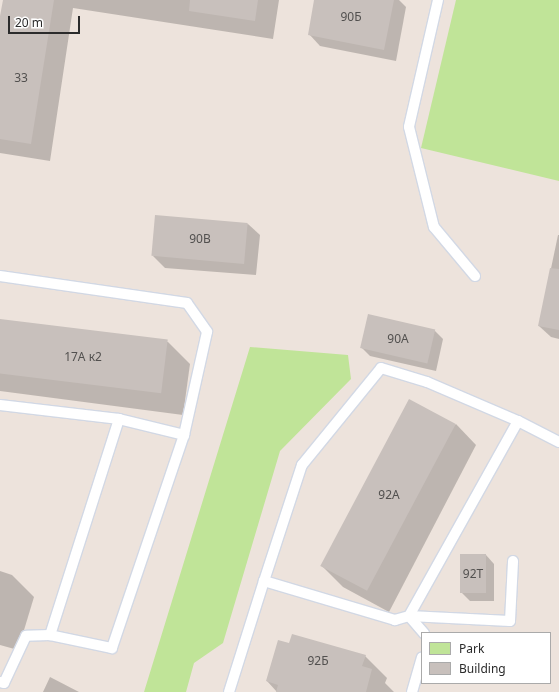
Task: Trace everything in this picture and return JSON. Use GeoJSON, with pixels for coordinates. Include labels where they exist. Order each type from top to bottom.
{"type":"FeatureCollection","features":[{"type":"Feature","properties":{"kind":"lane"},"geometry":{"type":"LineString","coordinates":[[438,0],[409,127],[434,227],[474,276]]}},
{"type":"Feature","properties":{"kind":"lane"},"geometry":{"type":"LineString","coordinates":[[0,276],[187,303],[207,332],[184,435],[112,648],[50,635],[26,636],[4,683],[0,682]]}},
{"type":"Feature","properties":{"kind":"lane"},"geometry":{"type":"LineString","coordinates":[[229,692],[302,465],[381,368],[427,382],[518,421],[559,442]]}},
{"type":"Feature","properties":{"kind":"lane"},"geometry":{"type":"LineString","coordinates":[[0,405],[118,419],[184,435]]}},
{"type":"Feature","properties":{"kind":"lane"},"geometry":{"type":"LineString","coordinates":[[50,635],[118,419]]}},
{"type":"Feature","properties":{"kind":"lane"},"geometry":{"type":"LineString","coordinates":[[409,616],[518,421]]}},
{"type":"Feature","properties":{"kind":"lane"},"geometry":{"type":"LineString","coordinates":[[264,581],[395,620],[409,616],[510,621],[513,561]]}},
{"type":"Feature","properties":{"kind":"lane"},"geometry":{"type":"LineString","coordinates":[[409,616],[423,632]]}},
{"type":"Feature","properties":{"kind":"lane"},"geometry":{"type":"LineString","coordinates":[[412,692],[421,660]]}},
{"type":"Feature","properties":{"kind":"green space"},"geometry":{"type":"Polygon","coordinates":[[[456,0],[559,0],[559,181],[421,148],[456,0]]]}},
{"type":"Feature","properties":{"kind":"green space"},"geometry":{"type":"Polygon","coordinates":[[[250,347],[348,355],[351,379],[280,451],[223,643],[194,663],[186,692],[144,692],[250,347]]]}},
{"type":"Feature","properties":{"kind":"building"},"geometry":{"type":"Polygon","coordinates":[[[3,0],[54,0],[31,144],[0,139],[0,16],[3,0]]]}},
{"type":"Feature","properties":{"kind":"building"},"geometry":{"type":"Polygon","coordinates":[[[190,0],[258,0],[255,21],[189,11],[190,0]]]}},
{"type":"Feature","properties":{"kind":"building"},"geometry":{"type":"Polygon","coordinates":[[[314,0],[394,0],[384,50],[308,35],[314,0]]]}},
{"type":"Feature","properties":{"kind":"building"},"geometry":{"type":"Polygon","coordinates":[[[155,215],[248,223],[244,264],[151,256],[155,215]]]}},
{"type":"Feature","properties":{"kind":"building"},"geometry":{"type":"Polygon","coordinates":[[[550,268],[559,269],[559,330],[538,326],[550,268]]]}},
{"type":"Feature","properties":{"kind":"building"},"geometry":{"type":"Polygon","coordinates":[[[368,314],[435,330],[427,364],[360,348],[368,314]]]}},
{"type":"Feature","properties":{"kind":"building"},"geometry":{"type":"Polygon","coordinates":[[[0,319],[168,340],[161,393],[0,373],[0,319]]]}},
{"type":"Feature","properties":{"kind":"building"},"geometry":{"type":"Polygon","coordinates":[[[409,399],[456,424],[367,591],[320,566],[409,399]]]}},
{"type":"Feature","properties":{"kind":"building"},"geometry":{"type":"Polygon","coordinates":[[[460,554],[486,554],[486,593],[460,593],[460,554]]]}},
{"type":"Feature","properties":{"kind":"building"},"geometry":{"type":"Polygon","coordinates":[[[292,634],[366,655],[362,666],[372,669],[366,692],[276,692],[278,685],[266,681],[278,640],[289,643],[292,634]]]}}]}
